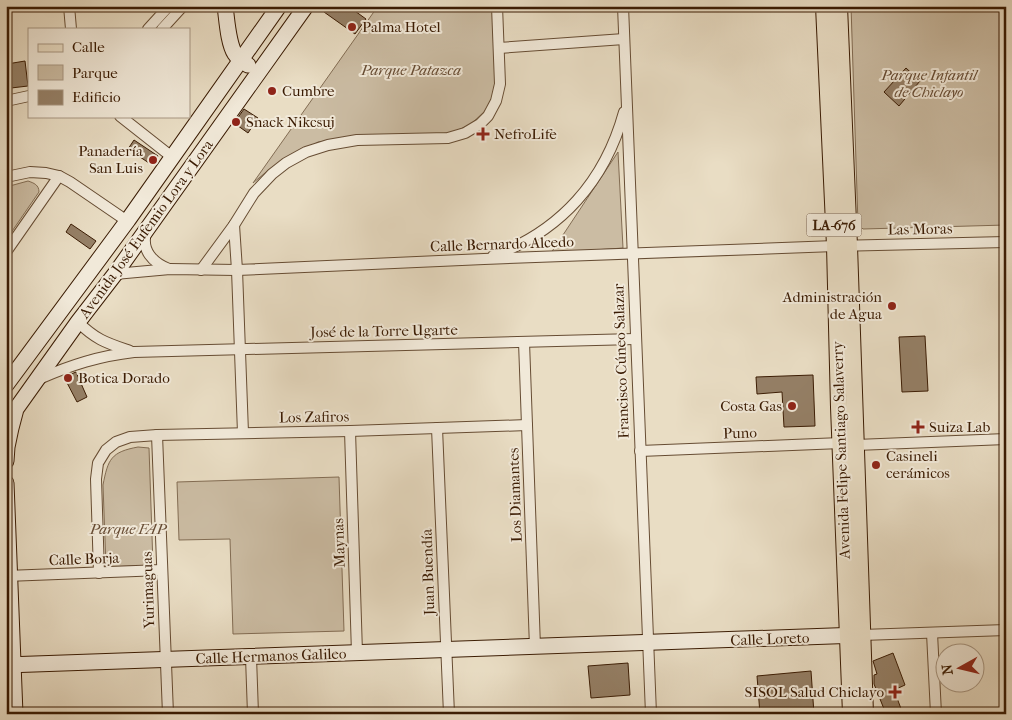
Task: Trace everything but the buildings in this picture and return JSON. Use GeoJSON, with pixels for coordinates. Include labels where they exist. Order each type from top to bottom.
{"type":"FeatureCollection","features":[{"type":"Feature","properties":{"kind":"main road"},"geometry":{"type":"LineString","coordinates":[[225,6],[232,47],[235,54],[258,73]]}},
{"type":"Feature","properties":{"kind":"main road","name":"Avenida José Eufemio Lora y Lora"},"geometry":{"type":"LineString","coordinates":[[6,386],[127,221],[279,6]]}},
{"type":"Feature","properties":{"kind":"main road","name":"Avenida José Eufemio Lora y Lora"},"geometry":{"type":"LineString","coordinates":[[6,461],[11,406],[38,379],[306,6]]}},
{"type":"Feature","properties":{"kind":"main road","name":"Avenida Felipe Santiago Salaverry"},"geometry":{"type":"LineString","coordinates":[[824,6],[842,246]]}},
{"type":"Feature","properties":{"kind":"main road","name":"Avenida Felipe Santiago Salaverry"},"geometry":{"type":"LineString","coordinates":[[839,6],[842,246],[855,636],[851,714]]}},
{"type":"Feature","properties":{"kind":"main road"},"geometry":{"type":"LineString","coordinates":[[6,483],[10,665],[15,714]]}},
{"type":"Feature","properties":{"kind":"main road","name":"Avenida Felipe Santiago Salaverry"},"geometry":{"type":"LineString","coordinates":[[855,636],[866,714]]}},
{"type":"Feature","properties":{"kind":"main road","name":"Calle Loreto"},"geometry":{"type":"LineString","coordinates":[[535,647],[855,636]]}},
{"type":"Feature","properties":{"kind":"main road","name":"Calle Hermanos Galileo"},"geometry":{"type":"LineString","coordinates":[[10,665],[535,647]]}},
{"type":"Feature","properties":{"kind":"street"},"geometry":{"type":"LineString","coordinates":[[69,6],[71,28]]}},
{"type":"Feature","properties":{"kind":"street"},"geometry":{"type":"LineString","coordinates":[[149,28],[167,9],[183,6]]}},
{"type":"Feature","properties":{"kind":"street"},"geometry":{"type":"LineString","coordinates":[[201,270],[254,193],[272,174],[286,163],[306,152],[328,145],[357,140],[448,138],[465,133],[480,124],[488,116],[496,101],[500,84],[498,6]]}},
{"type":"Feature","properties":{"kind":"street","name":"Francisco Cúneo Salazar"},"geometry":{"type":"LineString","coordinates":[[623,6],[651,714]]}},
{"type":"Feature","properties":{"kind":"street"},"geometry":{"type":"LineString","coordinates":[[162,28],[167,9]]}},
{"type":"Feature","properties":{"kind":"street"},"geometry":{"type":"LineString","coordinates":[[499,48],[624,38]]}},
{"type":"Feature","properties":{"kind":"street"},"geometry":{"type":"LineString","coordinates":[[6,102],[28,96]]}},
{"type":"Feature","properties":{"kind":"street"},"geometry":{"type":"LineString","coordinates":[[484,259],[510,250],[535,236],[558,220],[578,201],[595,179],[609,154],[627,101]]}},
{"type":"Feature","properties":{"kind":"street"},"geometry":{"type":"LineString","coordinates":[[123,118],[172,157]]}},
{"type":"Feature","properties":{"kind":"street"},"geometry":{"type":"LineString","coordinates":[[6,177],[30,172],[59,176],[127,221]]}},
{"type":"Feature","properties":{"kind":"street"},"geometry":{"type":"LineString","coordinates":[[6,252],[59,176]]}},
{"type":"Feature","properties":{"kind":"street"},"geometry":{"type":"LineString","coordinates":[[234,224],[238,270],[243,433]]}},
{"type":"Feature","properties":{"kind":"street"},"geometry":{"type":"LineString","coordinates":[[147,228],[145,246],[148,254],[161,266],[170,269]]}},
{"type":"Feature","properties":{"kind":"street","name":"Las Moras"},"geometry":{"type":"LineString","coordinates":[[842,246],[1006,242]]}},
{"type":"Feature","properties":{"kind":"street","name":"Calle Bernardo Alcedo"},"geometry":{"type":"LineString","coordinates":[[115,274],[170,269],[238,270],[842,246]]}},
{"type":"Feature","properties":{"kind":"street","name":"José de la Torre Ugarte"},"geometry":{"type":"LineString","coordinates":[[78,322],[97,339],[134,352]]}},
{"type":"Feature","properties":{"kind":"street","name":"José de la Torre Ugarte"},"geometry":{"type":"LineString","coordinates":[[38,379],[86,361],[114,354],[134,352],[635,339]]}},
{"type":"Feature","properties":{"kind":"street","name":"Los Diamantes"},"geometry":{"type":"LineString","coordinates":[[524,342],[535,647]]}},
{"type":"Feature","properties":{"kind":"street","name":"Los Zafiros"},"geometry":{"type":"LineString","coordinates":[[99,573],[96,479],[98,464],[106,450],[116,442],[130,437],[527,426]]}},
{"type":"Feature","properties":{"kind":"street","name":"Juan Buendía"},"geometry":{"type":"LineString","coordinates":[[437,428],[449,714]]}},
{"type":"Feature","properties":{"kind":"street","name":"Maynas"},"geometry":{"type":"LineString","coordinates":[[350,431],[357,653]]}},
{"type":"Feature","properties":{"kind":"street","name":"Yurimaguas"},"geometry":{"type":"LineString","coordinates":[[157,435],[168,714]]}},
{"type":"Feature","properties":{"kind":"street","name":"Puno"},"geometry":{"type":"LineString","coordinates":[[640,451],[1006,440]]}},
{"type":"Feature","properties":{"kind":"street","name":"Calle Borja"},"geometry":{"type":"LineString","coordinates":[[8,576],[162,570]]}},
{"type":"Feature","properties":{"kind":"street","name":"Calle Loreto"},"geometry":{"type":"LineString","coordinates":[[855,636],[1006,630]]}},
{"type":"Feature","properties":{"kind":"street"},"geometry":{"type":"LineString","coordinates":[[932,633],[936,714]]}},
{"type":"Feature","properties":{"kind":"street"},"geometry":{"type":"LineString","coordinates":[[251,657],[253,714]]}},
{"type":"Feature","properties":{"kind":"green space","name":"Parque Patazca"},"geometry":{"type":"Polygon","coordinates":[[[378,6],[493,6],[496,78],[492,98],[485,111],[471,124],[454,132],[358,137],[318,142],[271,168],[253,183],[378,6]]]}},
{"type":"Feature","properties":{"kind":"green space","name":"Parque Infantil de Chiclayo"},"geometry":{"type":"Polygon","coordinates":[[[851,6],[1006,6],[1006,225],[863,229],[858,224],[851,6]]]}},
{"type":"Feature","properties":{"kind":"green space"},"geometry":{"type":"Polygon","coordinates":[[[618,152],[623,248],[551,253],[618,152]]]}},
{"type":"Feature","properties":{"kind":"green space"},"geometry":{"type":"Polygon","coordinates":[[[28,181],[37,186],[39,192],[6,240],[6,187],[28,181]]]}},
{"type":"Feature","properties":{"kind":"green space","name":"Parque FAP"},"geometry":{"type":"Polygon","coordinates":[[[138,447],[149,448],[153,565],[106,567],[103,485],[107,469],[116,454],[138,447]]]}},
{"type":"Feature","properties":{"kind":"green space"},"geometry":{"type":"Polygon","coordinates":[[[339,477],[344,631],[233,634],[230,539],[179,540],[177,482],[339,477]]]}},
{"type":"Feature","properties":{"kind":"place","name":"Palma Hotel"},"geometry":{"type":"Point","coordinates":[352,27]}},
{"type":"Feature","properties":{"kind":"place","name":"Cumbre"},"geometry":{"type":"Point","coordinates":[272,91]}},
{"type":"Feature","properties":{"kind":"place","name":"Snack Nikcsuj"},"geometry":{"type":"Point","coordinates":[236,122]}},
{"type":"Feature","properties":{"kind":"place","name":"NefroLife"},"geometry":{"type":"Point","coordinates":[483,134]}},
{"type":"Feature","properties":{"kind":"place","name":"Panadería San Luis"},"geometry":{"type":"Point","coordinates":[153,160]}},
{"type":"Feature","properties":{"kind":"place","name":"Administración de Agua"},"geometry":{"type":"Point","coordinates":[892,306]}},
{"type":"Feature","properties":{"kind":"place","name":"Botica Dorado"},"geometry":{"type":"Point","coordinates":[68,378]}},
{"type":"Feature","properties":{"kind":"place","name":"Costa Gas"},"geometry":{"type":"Point","coordinates":[792,406]}},
{"type":"Feature","properties":{"kind":"place","name":"Suiza Lab"},"geometry":{"type":"Point","coordinates":[918,427]}},
{"type":"Feature","properties":{"kind":"place","name":"Casineli cerámicos"},"geometry":{"type":"Point","coordinates":[876,465]}},
{"type":"Feature","properties":{"kind":"place","name":"SISOL Salud Chiclayo"},"geometry":{"type":"Point","coordinates":[895,692]}}]}
